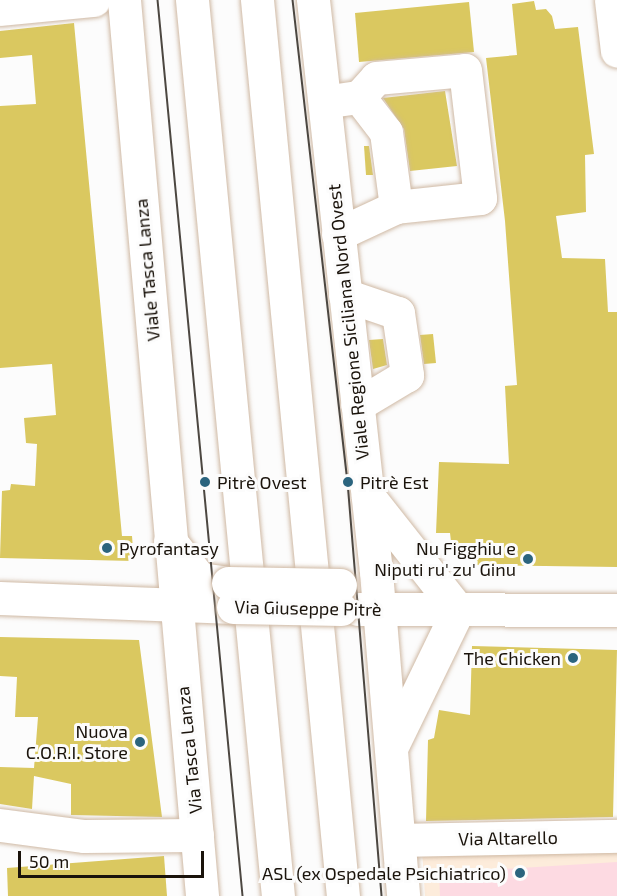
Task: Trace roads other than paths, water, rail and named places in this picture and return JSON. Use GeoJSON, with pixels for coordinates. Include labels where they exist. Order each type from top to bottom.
{"type":"FeatureCollection","features":[{"type":"Feature","properties":{"kind":"street"},"geometry":{"type":"LineString","coordinates":[[0,9],[94,0]]}},
{"type":"Feature","properties":{"kind":"street","name":"Viale Tasca Lanza"},"geometry":{"type":"LineString","coordinates":[[124,0],[170,541]]}},
{"type":"Feature","properties":{"kind":"street"},"geometry":{"type":"LineString","coordinates":[[192,0],[278,896]]}},
{"type":"Feature","properties":{"kind":"street"},"geometry":{"type":"LineString","coordinates":[[257,0],[343,896]]}},
{"type":"Feature","properties":{"kind":"street","name":"Viale Regione Siciliana Nord Ovest"},"geometry":{"type":"LineString","coordinates":[[313,0],[380,609],[403,896]]}},
{"type":"Feature","properties":{"kind":"street"},"geometry":{"type":"LineString","coordinates":[[612,0],[617,51]]}},
{"type":"Feature","properties":{"kind":"street"},"geometry":{"type":"LineString","coordinates":[[323,102],[359,98],[376,78],[465,70],[480,198],[396,207],[338,234]]}},
{"type":"Feature","properties":{"kind":"street"},"geometry":{"type":"LineString","coordinates":[[359,98],[386,132],[396,207]]}},
{"type":"Feature","properties":{"kind":"street"},"geometry":{"type":"LineString","coordinates":[[345,295],[398,314],[406,375],[357,405]]}},
{"type":"Feature","properties":{"kind":"street"},"geometry":{"type":"LineString","coordinates":[[368,496],[458,610],[392,748]]}},
{"type":"Feature","properties":{"kind":"street"},"geometry":{"type":"LineString","coordinates":[[170,541],[176,604]]}},
{"type":"Feature","properties":{"kind":"street","name":"Via Giuseppe Pitrè"},"geometry":{"type":"LineString","coordinates":[[170,541],[200,579],[231,595]]}},
{"type":"Feature","properties":{"kind":"street","name":"Via Giuseppe Pitrè"},"geometry":{"type":"LineString","coordinates":[[341,597],[376,572]]}},
{"type":"Feature","properties":{"kind":"street","name":"Via Giuseppe Pitrè"},"geometry":{"type":"LineString","coordinates":[[0,598],[176,604],[231,595],[341,597],[380,609],[617,610]]}},
{"type":"Feature","properties":{"kind":"street","name":"Via Tasca Lanza"},"geometry":{"type":"LineString","coordinates":[[176,604],[202,896]]}},
{"type":"Feature","properties":{"kind":"street"},"geometry":{"type":"LineString","coordinates":[[0,825],[84,836],[197,835]]}},
{"type":"Feature","properties":{"kind":"street","name":"Via Altarello"},"geometry":{"type":"LineString","coordinates":[[399,840],[617,836]]}},
{"type":"Feature","properties":{"kind":"tram line"},"geometry":{"type":"LineString","coordinates":[[158,0],[243,896]]}},
{"type":"Feature","properties":{"kind":"tram line"},"geometry":{"type":"LineString","coordinates":[[293,0],[348,482],[382,896]]}},
{"type":"Feature","properties":{"kind":"place","name":"Pitrè Ovest"},"geometry":{"type":"Point","coordinates":[205,482]}},
{"type":"Feature","properties":{"kind":"place","name":"Pitrè Est"},"geometry":{"type":"Point","coordinates":[348,482]}},
{"type":"Feature","properties":{"kind":"place","name":"Pyrofantasy"},"geometry":{"type":"Point","coordinates":[107,548]}},
{"type":"Feature","properties":{"kind":"place","name":"Nu Figghiu e Niputi ru' zu' Ginu"},"geometry":{"type":"Point","coordinates":[528,559]}},
{"type":"Feature","properties":{"kind":"place","name":"The Chicken"},"geometry":{"type":"Point","coordinates":[573,658]}},
{"type":"Feature","properties":{"kind":"place","name":"Nuova C.O.R.I. Store"},"geometry":{"type":"Point","coordinates":[140,742]}},
{"type":"Feature","properties":{"kind":"place","name":"ASL (ex Ospedale Psichiatrico)"},"geometry":{"type":"Point","coordinates":[520,873]}}]}
